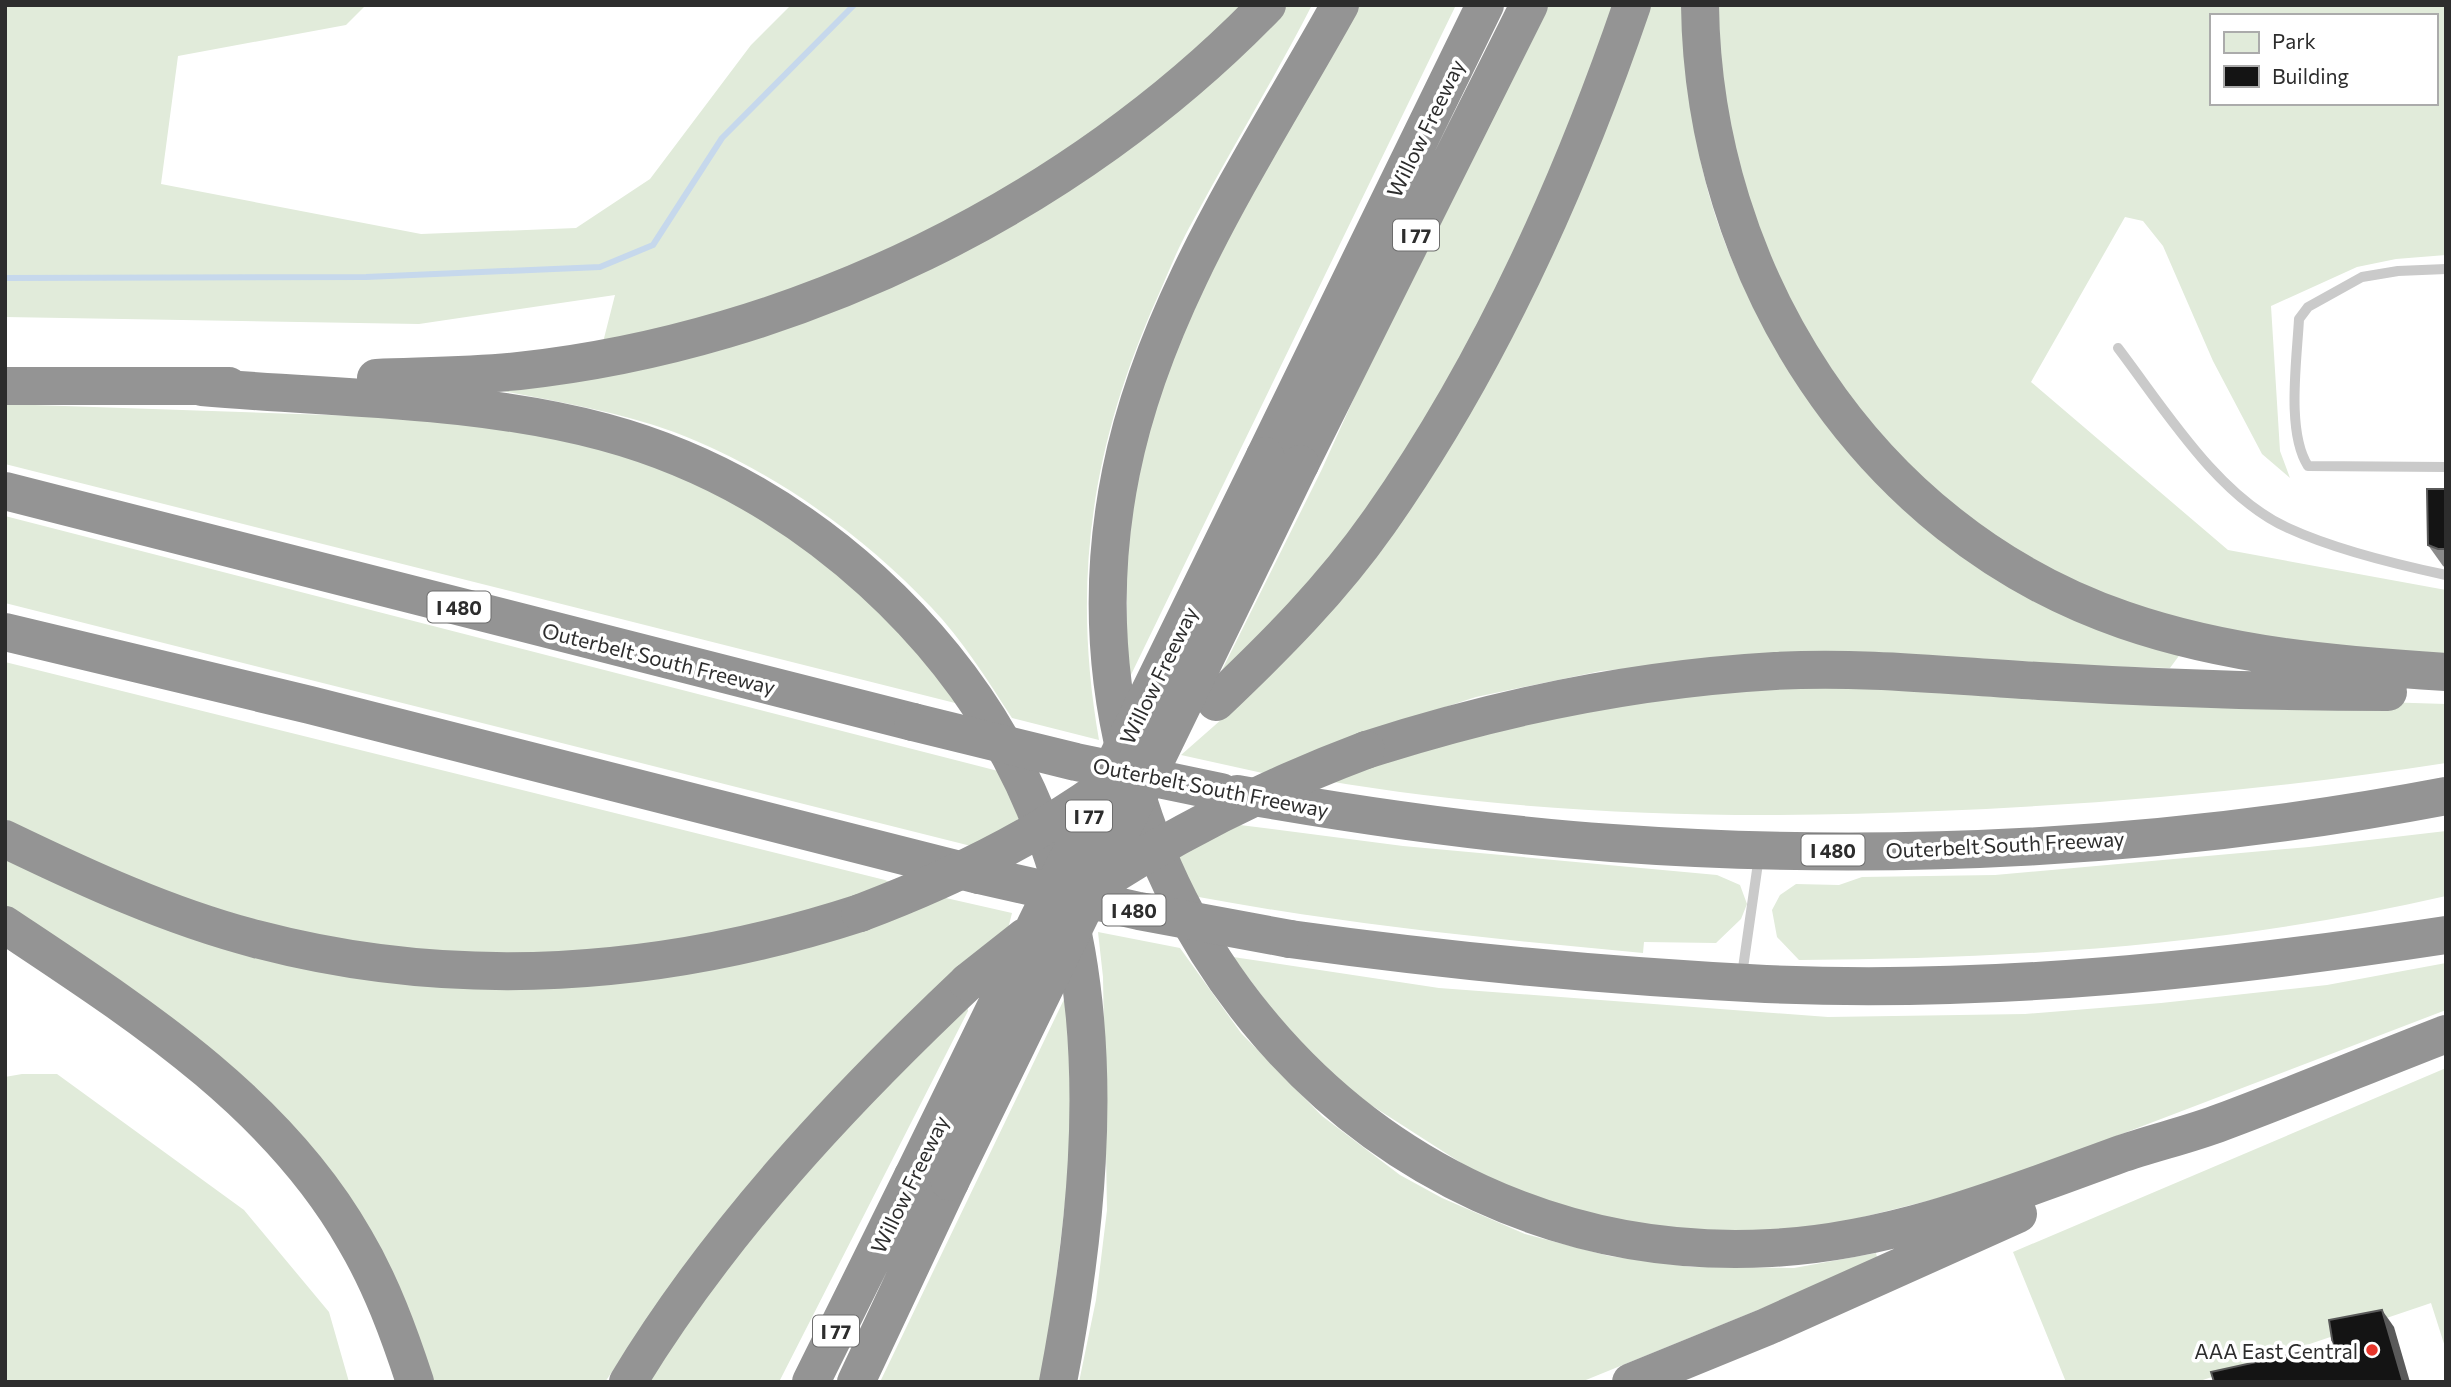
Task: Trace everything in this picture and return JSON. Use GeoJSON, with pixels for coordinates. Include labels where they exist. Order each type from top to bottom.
{"type":"FeatureCollection","features":[{"type":"Feature","properties":{"kind":"highway"},"geometry":{"type":"LineString","coordinates":[[5,386],[202,387],[519,371],[673,342],[800,304],[896,265],[957,236],[1084,159],[1200,70],[1267,5]]}},
{"type":"Feature","properties":{"kind":"highway"},"geometry":{"type":"LineString","coordinates":[[1340,5],[1201,255],[1173,312],[1149,368],[1136,412],[1112,524],[1107,583],[1108,640],[1111,685],[1121,737],[1143,813],[1167,877],[1204,948],[1239,1000],[1280,1048],[1323,1089],[1376,1133],[1447,1177],[1519,1210],[1576,1227],[1639,1241],[1701,1249],[1773,1248],[1842,1240],[1996,1199],[2131,1150],[2216,1124]]}},
{"type":"Feature","properties":{"kind":"highway","name":"Willow Freeway"},"geometry":{"type":"LineString","coordinates":[[811,1382],[932,1179],[1283,460],[1485,5]]}},
{"type":"Feature","properties":{"kind":"highway","name":"Willow Freeway"},"geometry":{"type":"LineString","coordinates":[[1283,460],[1529,5]]}},
{"type":"Feature","properties":{"kind":"highway"},"geometry":{"type":"LineString","coordinates":[[5,839],[132,897],[254,939],[318,954],[443,971],[501,974],[564,972],[652,963],[726,951],[794,935],[933,885],[1059,820],[1144,759],[1216,702],[1294,625],[1337,576],[1421,460],[1497,326],[1585,132],[1632,5]]}},
{"type":"Feature","properties":{"kind":"highway"},"geometry":{"type":"LineString","coordinates":[[1700,5],[1704,86],[1715,150],[1743,244],[1771,308],[1841,417],[1883,465],[1920,499],[1968,539],[2008,564],[2051,589],[2123,620],[2218,646],[2277,657],[2446,672]]}},
{"type":"Feature","properties":{"kind":"highway"},"geometry":{"type":"LineString","coordinates":[[202,387],[485,409],[548,419],[607,433],[666,453],[726,479],[799,522],[842,554],[935,645],[974,696],[1009,753],[1036,811],[1071,917],[1087,1041],[1089,1116],[1084,1221],[1075,1293],[1058,1382]]}},
{"type":"Feature","properties":{"kind":"highway","name":"Outerbelt South Freeway"},"geometry":{"type":"LineString","coordinates":[[5,491],[1076,762],[1221,792],[1383,819],[1612,843],[1760,849],[2039,845],[2220,829],[2446,796]]}},
{"type":"Feature","properties":{"kind":"highway","name":"I 480"},"geometry":{"type":"LineString","coordinates":[[5,632],[310,705],[979,875],[1139,911],[1290,939],[1543,970],[1741,982],[1906,984],[2042,980],[2320,954],[2446,935]]}},
{"type":"Feature","properties":{"kind":"highway"},"geometry":{"type":"LineString","coordinates":[[628,1382],[690,1290],[783,1172],[898,1048],[968,982],[1087,892],[1137,859],[1266,791],[1366,750],[1486,713],[1559,697],[1678,680],[1776,671],[1877,671],[2148,686],[2446,692]]}},
{"type":"Feature","properties":{"kind":"highway"},"geometry":{"type":"LineString","coordinates":[[2388,806],[2446,804]]}},
{"type":"Feature","properties":{"kind":"highway"},"geometry":{"type":"LineString","coordinates":[[2042,980],[2364,930],[2446,914]]}},
{"type":"Feature","properties":{"kind":"highway"},"geometry":{"type":"LineString","coordinates":[[5,925],[158,1031],[218,1078],[269,1127],[322,1191],[355,1238],[380,1289],[415,1382]]}},
{"type":"Feature","properties":{"kind":"highway"},"geometry":{"type":"LineString","coordinates":[[1631,1382],[1766,1327],[2216,1124],[2446,1034]]}},
{"type":"Feature","properties":{"kind":"highway","name":"Willow Freeway"},"geometry":{"type":"LineString","coordinates":[[856,1382],[932,1179]]}},
{"type":"Feature","properties":{"kind":"lane"},"geometry":{"type":"LineString","coordinates":[[2446,270],[2398,271],[2362,277],[2308,307],[2299,319],[2296,421],[2299,446],[2308,466],[2446,467]]}},
{"type":"Feature","properties":{"kind":"lane"},"geometry":{"type":"LineString","coordinates":[[2118,348],[2189,441],[2238,494],[2257,508],[2287,528],[2446,575]]}},
{"type":"Feature","properties":{"kind":"lane"},"geometry":{"type":"LineString","coordinates":[[1741,982],[1760,849]]}},
{"type":"Feature","properties":{"kind":"green space"},"geometry":{"type":"Polygon","coordinates":[[[5,5],[366,5],[346,25],[178,56],[161,184],[421,234],[576,228],[650,179],[751,45],[791,5],[1267,5],[957,235],[599,358],[615,295],[419,324],[5,317],[5,5]]]}},
{"type":"Feature","properties":{"kind":"green space"},"geometry":{"type":"Polygon","coordinates":[[[1282,5],[1312,5],[1177,253],[1135,351],[1103,459],[1093,513],[1087,624],[1099,740],[1012,718],[953,633],[904,580],[812,505],[744,464],[650,424],[601,411],[478,386],[898,275],[1282,5]]]}},
{"type":"Feature","properties":{"kind":"green space"},"geometry":{"type":"Polygon","coordinates":[[[1356,5],[1456,5],[1127,683],[1127,529],[1158,387],[1238,213],[1356,5]]]}},
{"type":"Feature","properties":{"kind":"green space"},"geometry":{"type":"Polygon","coordinates":[[[1545,5],[1621,5],[1511,268],[1376,511],[1216,682],[1322,469],[1391,316],[1545,5]]]}},
{"type":"Feature","properties":{"kind":"green space"},"geometry":{"type":"Polygon","coordinates":[[[1646,5],[1684,5],[1689,80],[1699,153],[1725,242],[1764,326],[1814,405],[1842,442],[1872,477],[2181,653],[2170,668],[1738,658],[1601,671],[1476,697],[1365,733],[1267,774],[1181,755],[1247,697],[1366,563],[1646,5]]]}},
{"type":"Feature","properties":{"kind":"green space"},"geometry":{"type":"Polygon","coordinates":[[[1700,5],[2446,5],[2446,255],[2396,259],[2357,267],[2271,306],[2280,451],[2290,478],[2262,454],[2213,361],[2163,246],[2143,221],[2125,217],[2031,382],[2228,550],[2446,590],[2446,672],[2218,646],[1968,539],[1771,308],[1700,5]]]}},
{"type":"Feature","properties":{"kind":"green space"},"geometry":{"type":"Polygon","coordinates":[[[5,404],[416,418],[547,434],[618,451],[709,485],[802,542],[891,617],[967,706],[5,464],[5,404]]]}},
{"type":"Feature","properties":{"kind":"green space"},"geometry":{"type":"Polygon","coordinates":[[[5,516],[1002,772],[1024,823],[979,848],[5,603],[5,516]]]}},
{"type":"Feature","properties":{"kind":"green space"},"geometry":{"type":"Polygon","coordinates":[[[5,662],[885,880],[896,885],[773,926],[510,963],[262,930],[5,827],[5,662]]]}},
{"type":"Feature","properties":{"kind":"green space"},"geometry":{"type":"Polygon","coordinates":[[[1847,685],[2446,704],[2446,763],[2256,788],[2129,800],[1861,814],[1707,814],[1552,808],[1398,792],[1322,780],[1434,743],[1672,693],[1847,685]]]}},
{"type":"Feature","properties":{"kind":"green space"},"geometry":{"type":"Polygon","coordinates":[[[1240,825],[1403,846],[1717,875],[1740,885],[1747,904],[1741,919],[1716,943],[1644,942],[1643,953],[1361,923],[1193,896],[1175,854],[1240,825]]]}},
{"type":"Feature","properties":{"kind":"green space"},"geometry":{"type":"Polygon","coordinates":[[[2446,831],[2446,896],[2286,927],[2205,938],[2043,952],[1799,960],[1777,937],[1772,910],[1780,895],[1796,884],[1839,885],[1862,877],[1995,875],[2309,847],[2446,831]]]}},
{"type":"Feature","properties":{"kind":"green space"},"geometry":{"type":"Polygon","coordinates":[[[5,856],[495,989],[542,989],[634,981],[937,896],[1012,913],[1008,929],[684,1268],[605,1382],[432,1382],[371,1237],[5,910],[5,856]]]}},
{"type":"Feature","properties":{"kind":"green space"},"geometry":{"type":"Polygon","coordinates":[[[1098,932],[1180,948],[1241,1033],[1322,1116],[1400,1175],[1442,1198],[1525,1234],[1609,1256],[1691,1267],[1794,1268],[1876,1253],[1878,1261],[1581,1382],[1079,1382],[1096,1300],[1107,1210],[1103,977],[1098,932]]]}},
{"type":"Feature","properties":{"kind":"green space"},"geometry":{"type":"Polygon","coordinates":[[[1233,957],[1439,988],[1828,1017],[2025,1014],[2161,1003],[2327,985],[2446,963],[2446,1010],[1983,1187],[1819,1228],[1714,1234],[1602,1219],[1497,1186],[1318,1071],[1233,957]]]}},
{"type":"Feature","properties":{"kind":"green space"},"geometry":{"type":"Polygon","coordinates":[[[1069,989],[1071,1152],[1044,1382],[880,1382],[1069,989]]]}},
{"type":"Feature","properties":{"kind":"green space"},"geometry":{"type":"Polygon","coordinates":[[[967,998],[968,1011],[779,1382],[638,1382],[724,1262],[967,998]]]}},
{"type":"Feature","properties":{"kind":"green space"},"geometry":{"type":"Polygon","coordinates":[[[2446,1068],[2446,1350],[2431,1303],[2197,1382],[2066,1382],[2013,1252],[2446,1068]]]}},
{"type":"Feature","properties":{"kind":"green space"},"geometry":{"type":"Polygon","coordinates":[[[57,1074],[244,1210],[329,1312],[349,1382],[5,1382],[5,1077],[57,1074]]]}},
{"type":"Feature","properties":{"kind":"building"},"geometry":{"type":"Polygon","coordinates":[[[2427,489],[2446,489],[2446,549],[2428,545],[2427,489]]]}},
{"type":"Feature","properties":{"kind":"building"},"geometry":{"type":"Polygon","coordinates":[[[2382,1310],[2403,1382],[2214,1382],[2211,1372],[2333,1345],[2329,1320],[2382,1310]]]}},
{"type":"Feature","properties":{"kind":"waterway"},"geometry":{"type":"LineString","coordinates":[[5,278],[366,277],[600,267],[653,245],[722,138],[854,5]]}},
{"type":"Feature","properties":{"kind":"place","name":"AAA East Central"},"geometry":{"type":"Point","coordinates":[2372,1350]}}]}
